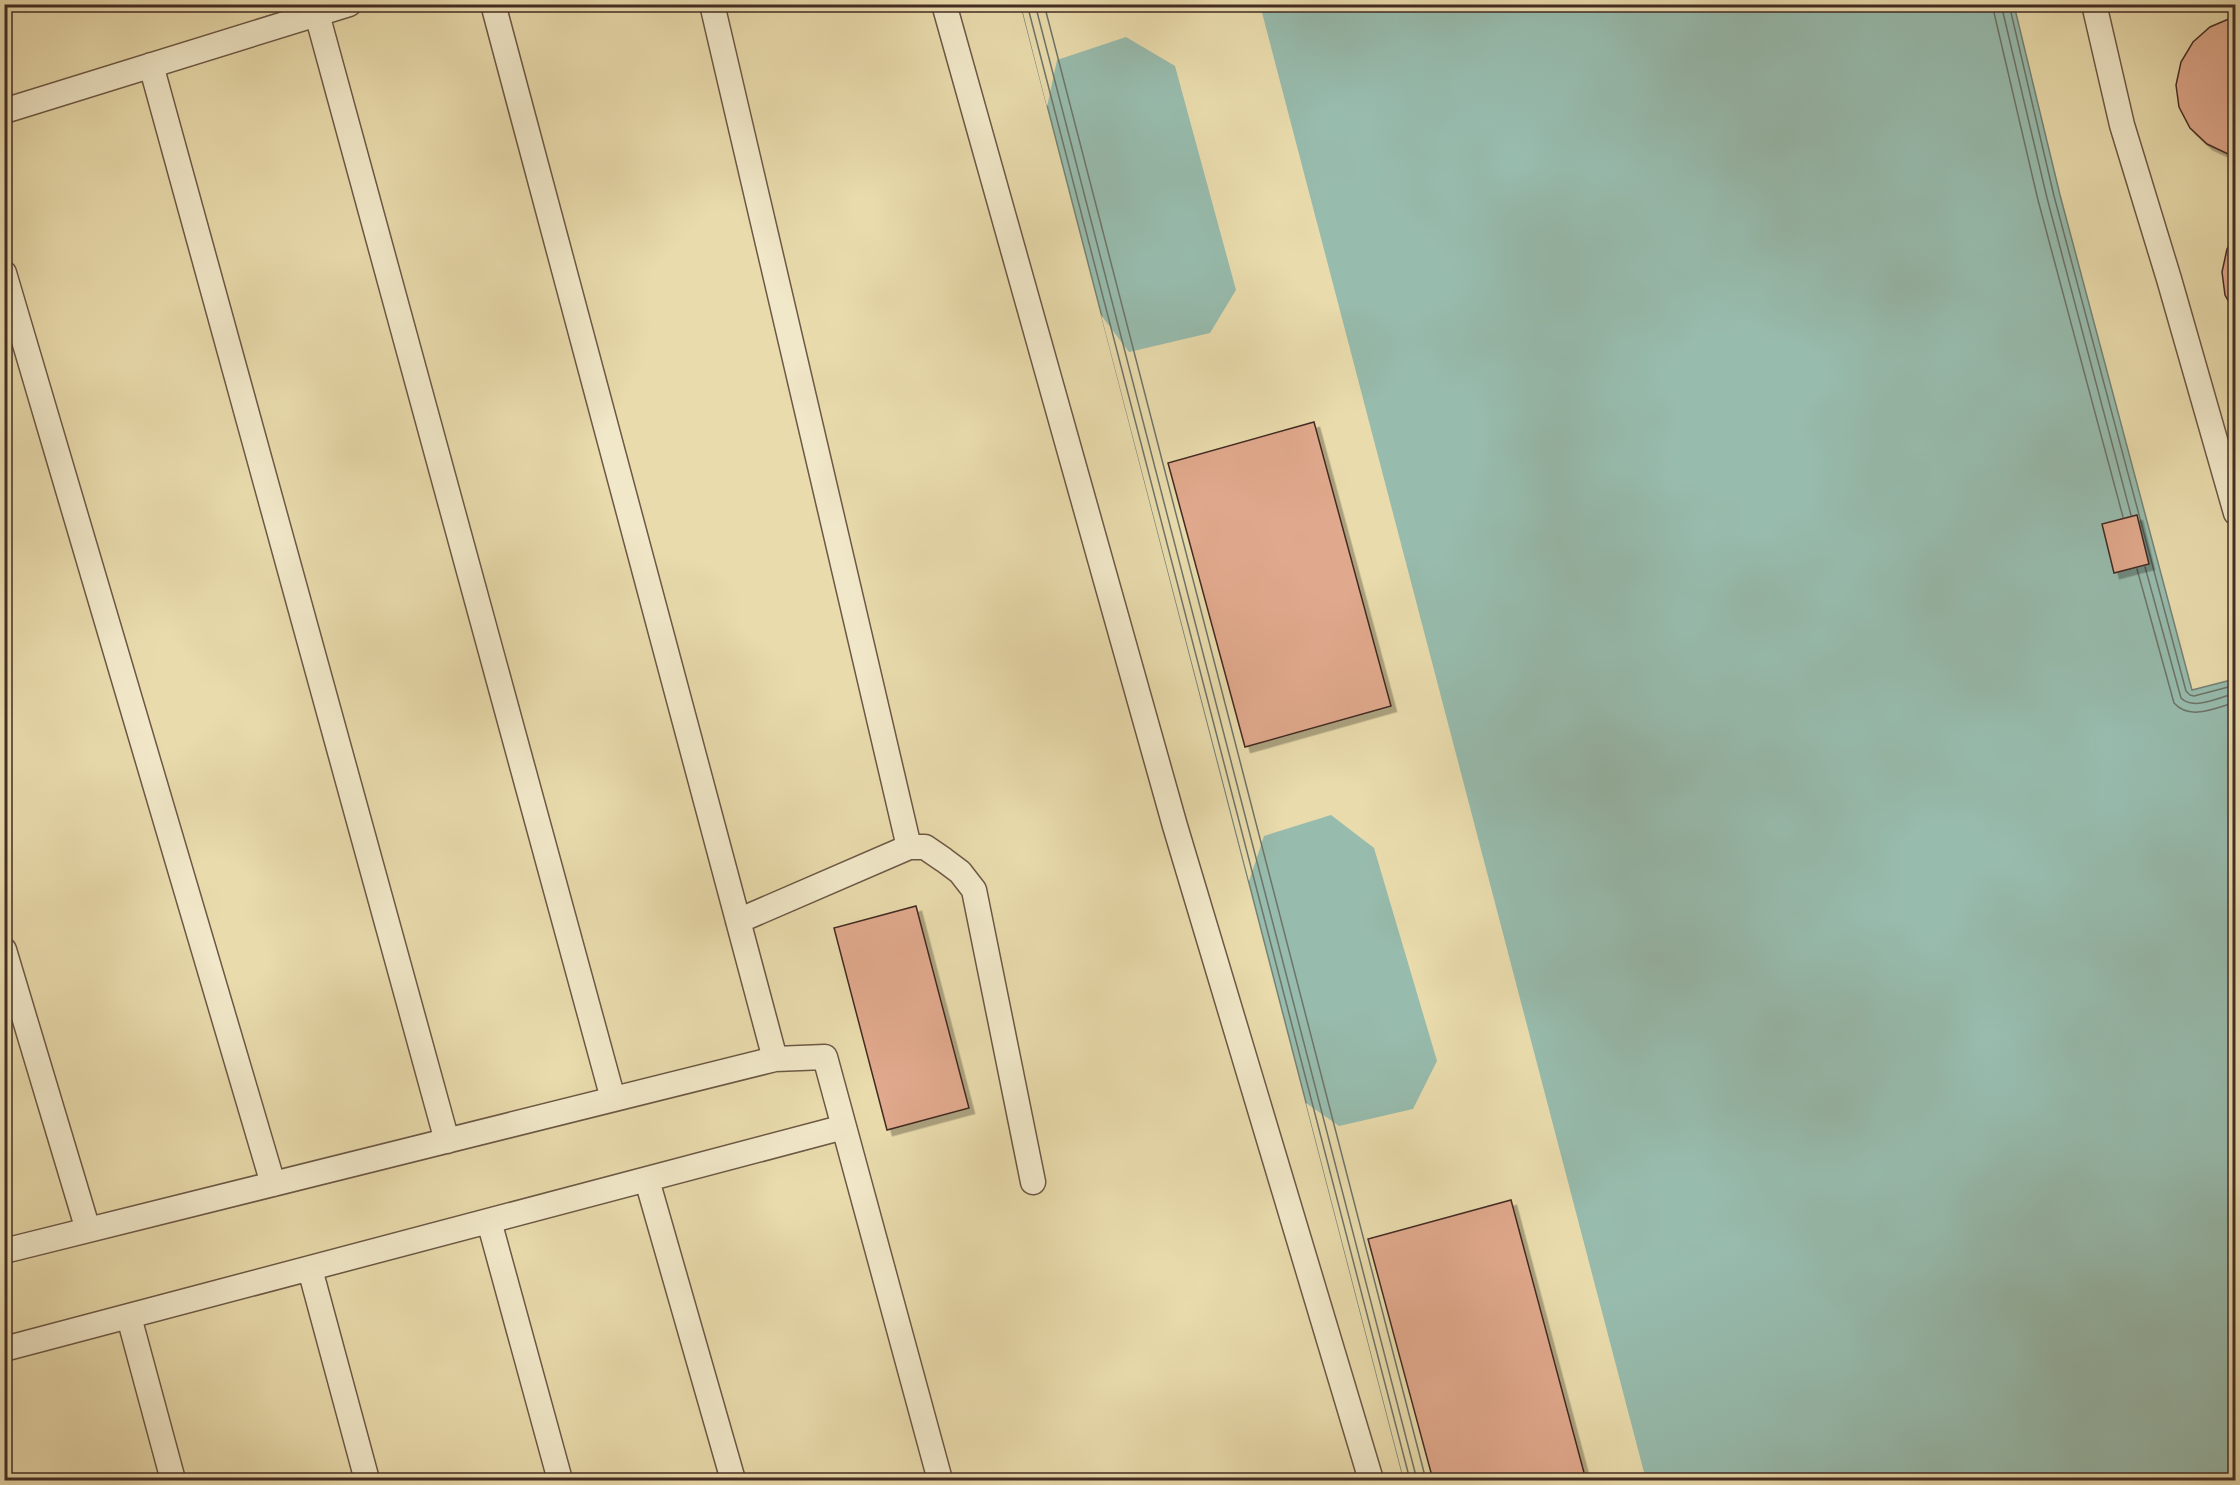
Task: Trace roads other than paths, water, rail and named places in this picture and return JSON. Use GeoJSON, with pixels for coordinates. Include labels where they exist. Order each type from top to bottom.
{"type":"FeatureCollection","features":[{"type":"Feature","properties":{"kind":"lane"},"geometry":{"type":"LineString","coordinates":[[4,111],[349,4]]}},
{"type":"Feature","properties":{"kind":"lane"},"geometry":{"type":"LineString","coordinates":[[493,4],[775,1059]]}},
{"type":"Feature","properties":{"kind":"lane"},"geometry":{"type":"LineString","coordinates":[[712,4],[909,847]]}},
{"type":"Feature","properties":{"kind":"lane"},"geometry":{"type":"LineString","coordinates":[[944,4],[1175,826],[1371,1480]]}},
{"type":"Feature","properties":{"kind":"lane"},"geometry":{"type":"LineString","coordinates":[[2094,4],[2122,125],[2169,279],[2235,513]]}},
{"type":"Feature","properties":{"kind":"lane"},"geometry":{"type":"LineString","coordinates":[[317,14],[613,1099]]}},
{"type":"Feature","properties":{"kind":"lane"},"geometry":{"type":"LineString","coordinates":[[151,65],[447,1141]]}},
{"type":"Feature","properties":{"kind":"lane"},"geometry":{"type":"LineString","coordinates":[[4,273],[273,1184]]}},
{"type":"Feature","properties":{"kind":"lane"},"geometry":{"type":"LineString","coordinates":[[738,921],[909,847],[925,847],[960,872],[974,890],[1033,1182]]}},
{"type":"Feature","properties":{"kind":"lane"},"geometry":{"type":"LineString","coordinates":[[4,950],[87,1230]]}},
{"type":"Feature","properties":{"kind":"lane"},"geometry":{"type":"LineString","coordinates":[[4,1251],[775,1059],[825,1057],[940,1480]]}},
{"type":"Feature","properties":{"kind":"lane"},"geometry":{"type":"LineString","coordinates":[[4,1349],[844,1128]]}},
{"type":"Feature","properties":{"kind":"lane"},"geometry":{"type":"LineString","coordinates":[[647,1180],[733,1480]]}},
{"type":"Feature","properties":{"kind":"lane"},"geometry":{"type":"LineString","coordinates":[[489,1221],[560,1480]]}},
{"type":"Feature","properties":{"kind":"lane"},"geometry":{"type":"LineString","coordinates":[[310,1269],[367,1480]]}},
{"type":"Feature","properties":{"kind":"lane"},"geometry":{"type":"LineString","coordinates":[[129,1317],[173,1480]]}},
{"type":"Feature","properties":{"kind":"water"},"geometry":{"type":"Polygon","coordinates":[[[1021,5],[2014,5],[2060,195],[2192,690],[2235,679],[2235,1480],[1404,1480],[1021,5]]]}}]}
